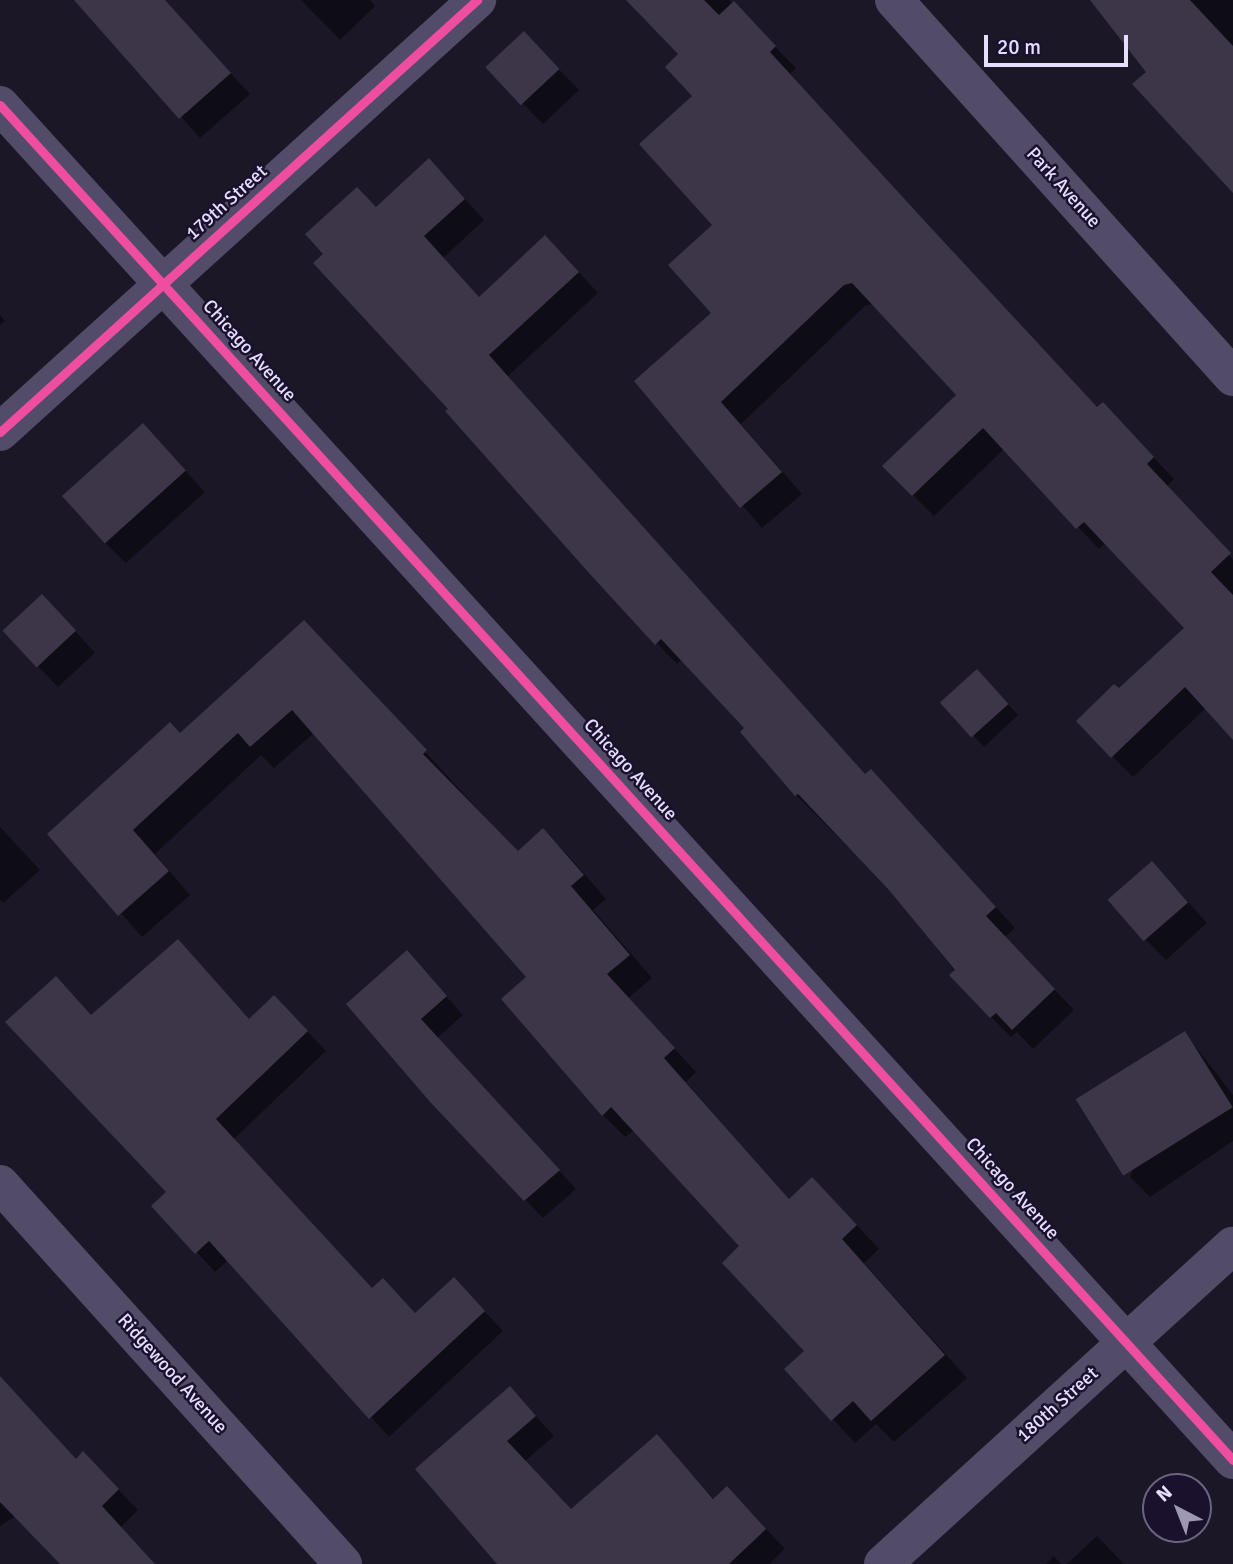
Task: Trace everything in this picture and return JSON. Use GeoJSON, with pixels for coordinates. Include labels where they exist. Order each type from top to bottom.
{"type":"FeatureCollection","features":[{"type":"Feature","properties":{"kind":"street","name":"179th Street"},"geometry":{"type":"LineString","coordinates":[[0,432],[477,0]]}},
{"type":"Feature","properties":{"kind":"street","name":"Park Avenue"},"geometry":{"type":"LineString","coordinates":[[894,0],[1233,377]]}},
{"type":"Feature","properties":{"kind":"street","name":"Chicago Avenue"},"geometry":{"type":"LineString","coordinates":[[0,106],[1233,1460]]}},
{"type":"Feature","properties":{"kind":"street","name":"Ridgewood Avenue"},"geometry":{"type":"LineString","coordinates":[[0,1184],[343,1564]]}},
{"type":"Feature","properties":{"kind":"street","name":"180th Street"},"geometry":{"type":"LineString","coordinates":[[883,1564],[1233,1246]]}},
{"type":"Feature","properties":{"kind":"building"},"geometry":{"type":"Polygon","coordinates":[[[74,0],[165,0],[231,73],[179,119],[74,0]]]}},
{"type":"Feature","properties":{"kind":"building"},"geometry":{"type":"Polygon","coordinates":[[[626,0],[704,0],[719,15],[734,1],[776,46],[770,52],[922,218],[1097,407],[1103,402],[1154,457],[1147,464],[1231,553],[1211,572],[1233,595],[1233,740],[1185,687],[1111,758],[1076,721],[1114,684],[1119,688],[1184,628],[1084,522],[1076,529],[983,428],[912,496],[882,466],[956,395],[852,283],[844,285],[721,402],[782,472],[740,508],[634,381],[711,313],[668,265],[712,225],[639,144],[692,96],[665,67],[678,54],[626,0]]]}},
{"type":"Feature","properties":{"kind":"building"},"geometry":{"type":"Polygon","coordinates":[[[1090,0],[1190,0],[1233,46],[1233,193],[1132,84],[1146,72],[1090,0]]]}},
{"type":"Feature","properties":{"kind":"building"},"geometry":{"type":"Polygon","coordinates":[[[524,31],[559,69],[521,105],[485,67],[524,31]]]}},
{"type":"Feature","properties":{"kind":"building"},"geometry":{"type":"Polygon","coordinates":[[[429,158],[465,199],[424,236],[479,297],[545,235],[579,272],[489,355],[865,774],[871,769],[996,907],[986,916],[1055,989],[1012,1030],[996,1013],[990,1018],[949,975],[955,970],[889,890],[798,794],[795,796],[740,732],[744,728],[661,639],[655,645],[445,411],[448,409],[313,263],[323,254],[305,234],[357,187],[376,207],[429,158]]]}},
{"type":"Feature","properties":{"kind":"building"},"geometry":{"type":"Polygon","coordinates":[[[143,423],[186,471],[105,543],[62,496],[143,423]]]}},
{"type":"Feature","properties":{"kind":"building"},"geometry":{"type":"Polygon","coordinates":[[[42,594],[76,631],[37,667],[3,631],[42,594]]]}},
{"type":"Feature","properties":{"kind":"building"},"geometry":{"type":"Polygon","coordinates":[[[304,620],[427,750],[423,754],[518,851],[543,828],[584,875],[571,886],[630,955],[607,974],[675,1048],[664,1058],[789,1199],[812,1177],[857,1225],[842,1239],[945,1355],[871,1421],[853,1401],[831,1421],[784,1369],[804,1351],[722,1263],[739,1246],[611,1107],[602,1116],[501,999],[526,977],[292,710],[250,747],[238,733],[133,830],[169,871],[118,916],[47,834],[170,722],[180,733],[304,620]]]}},
{"type":"Feature","properties":{"kind":"building"},"geometry":{"type":"Polygon","coordinates":[[[977,669],[1008,704],[971,737],[940,702],[977,669]]]}},
{"type":"Feature","properties":{"kind":"building"},"geometry":{"type":"Polygon","coordinates":[[[1152,861],[1188,903],[1144,941],[1107,900],[1152,861]]]}},
{"type":"Feature","properties":{"kind":"building"},"geometry":{"type":"Polygon","coordinates":[[[178,939],[249,1019],[274,995],[308,1031],[216,1119],[372,1288],[383,1278],[415,1313],[454,1277],[485,1311],[369,1419],[209,1241],[195,1254],[151,1206],[166,1192],[5,1022],[56,976],[91,1015],[178,939]]]}},
{"type":"Feature","properties":{"kind":"building"},"geometry":{"type":"Polygon","coordinates":[[[407,950],[447,996],[421,1019],[560,1170],[524,1201],[431,1103],[346,1004],[407,950]]]}},
{"type":"Feature","properties":{"kind":"building"},"geometry":{"type":"Polygon","coordinates":[[[1185,1031],[1233,1107],[1123,1176],[1076,1099],[1185,1031]]]}},
{"type":"Feature","properties":{"kind":"building"},"geometry":{"type":"Polygon","coordinates":[[[0,1376],[76,1459],[83,1451],[119,1489],[102,1506],[155,1564],[60,1564],[0,1502],[0,1376]]]}},
{"type":"Feature","properties":{"kind":"building"},"geometry":{"type":"Polygon","coordinates":[[[510,1386],[536,1416],[507,1441],[571,1509],[657,1434],[713,1499],[727,1486],[766,1529],[729,1564],[497,1564],[415,1469],[510,1386]]]}},
{"type":"Feature","properties":{"kind":"cycle path"},"geometry":{"type":"LineString","coordinates":[[0,432],[477,0]]}},
{"type":"Feature","properties":{"kind":"cycle path"},"geometry":{"type":"LineString","coordinates":[[0,105],[1233,1460]]}}]}
